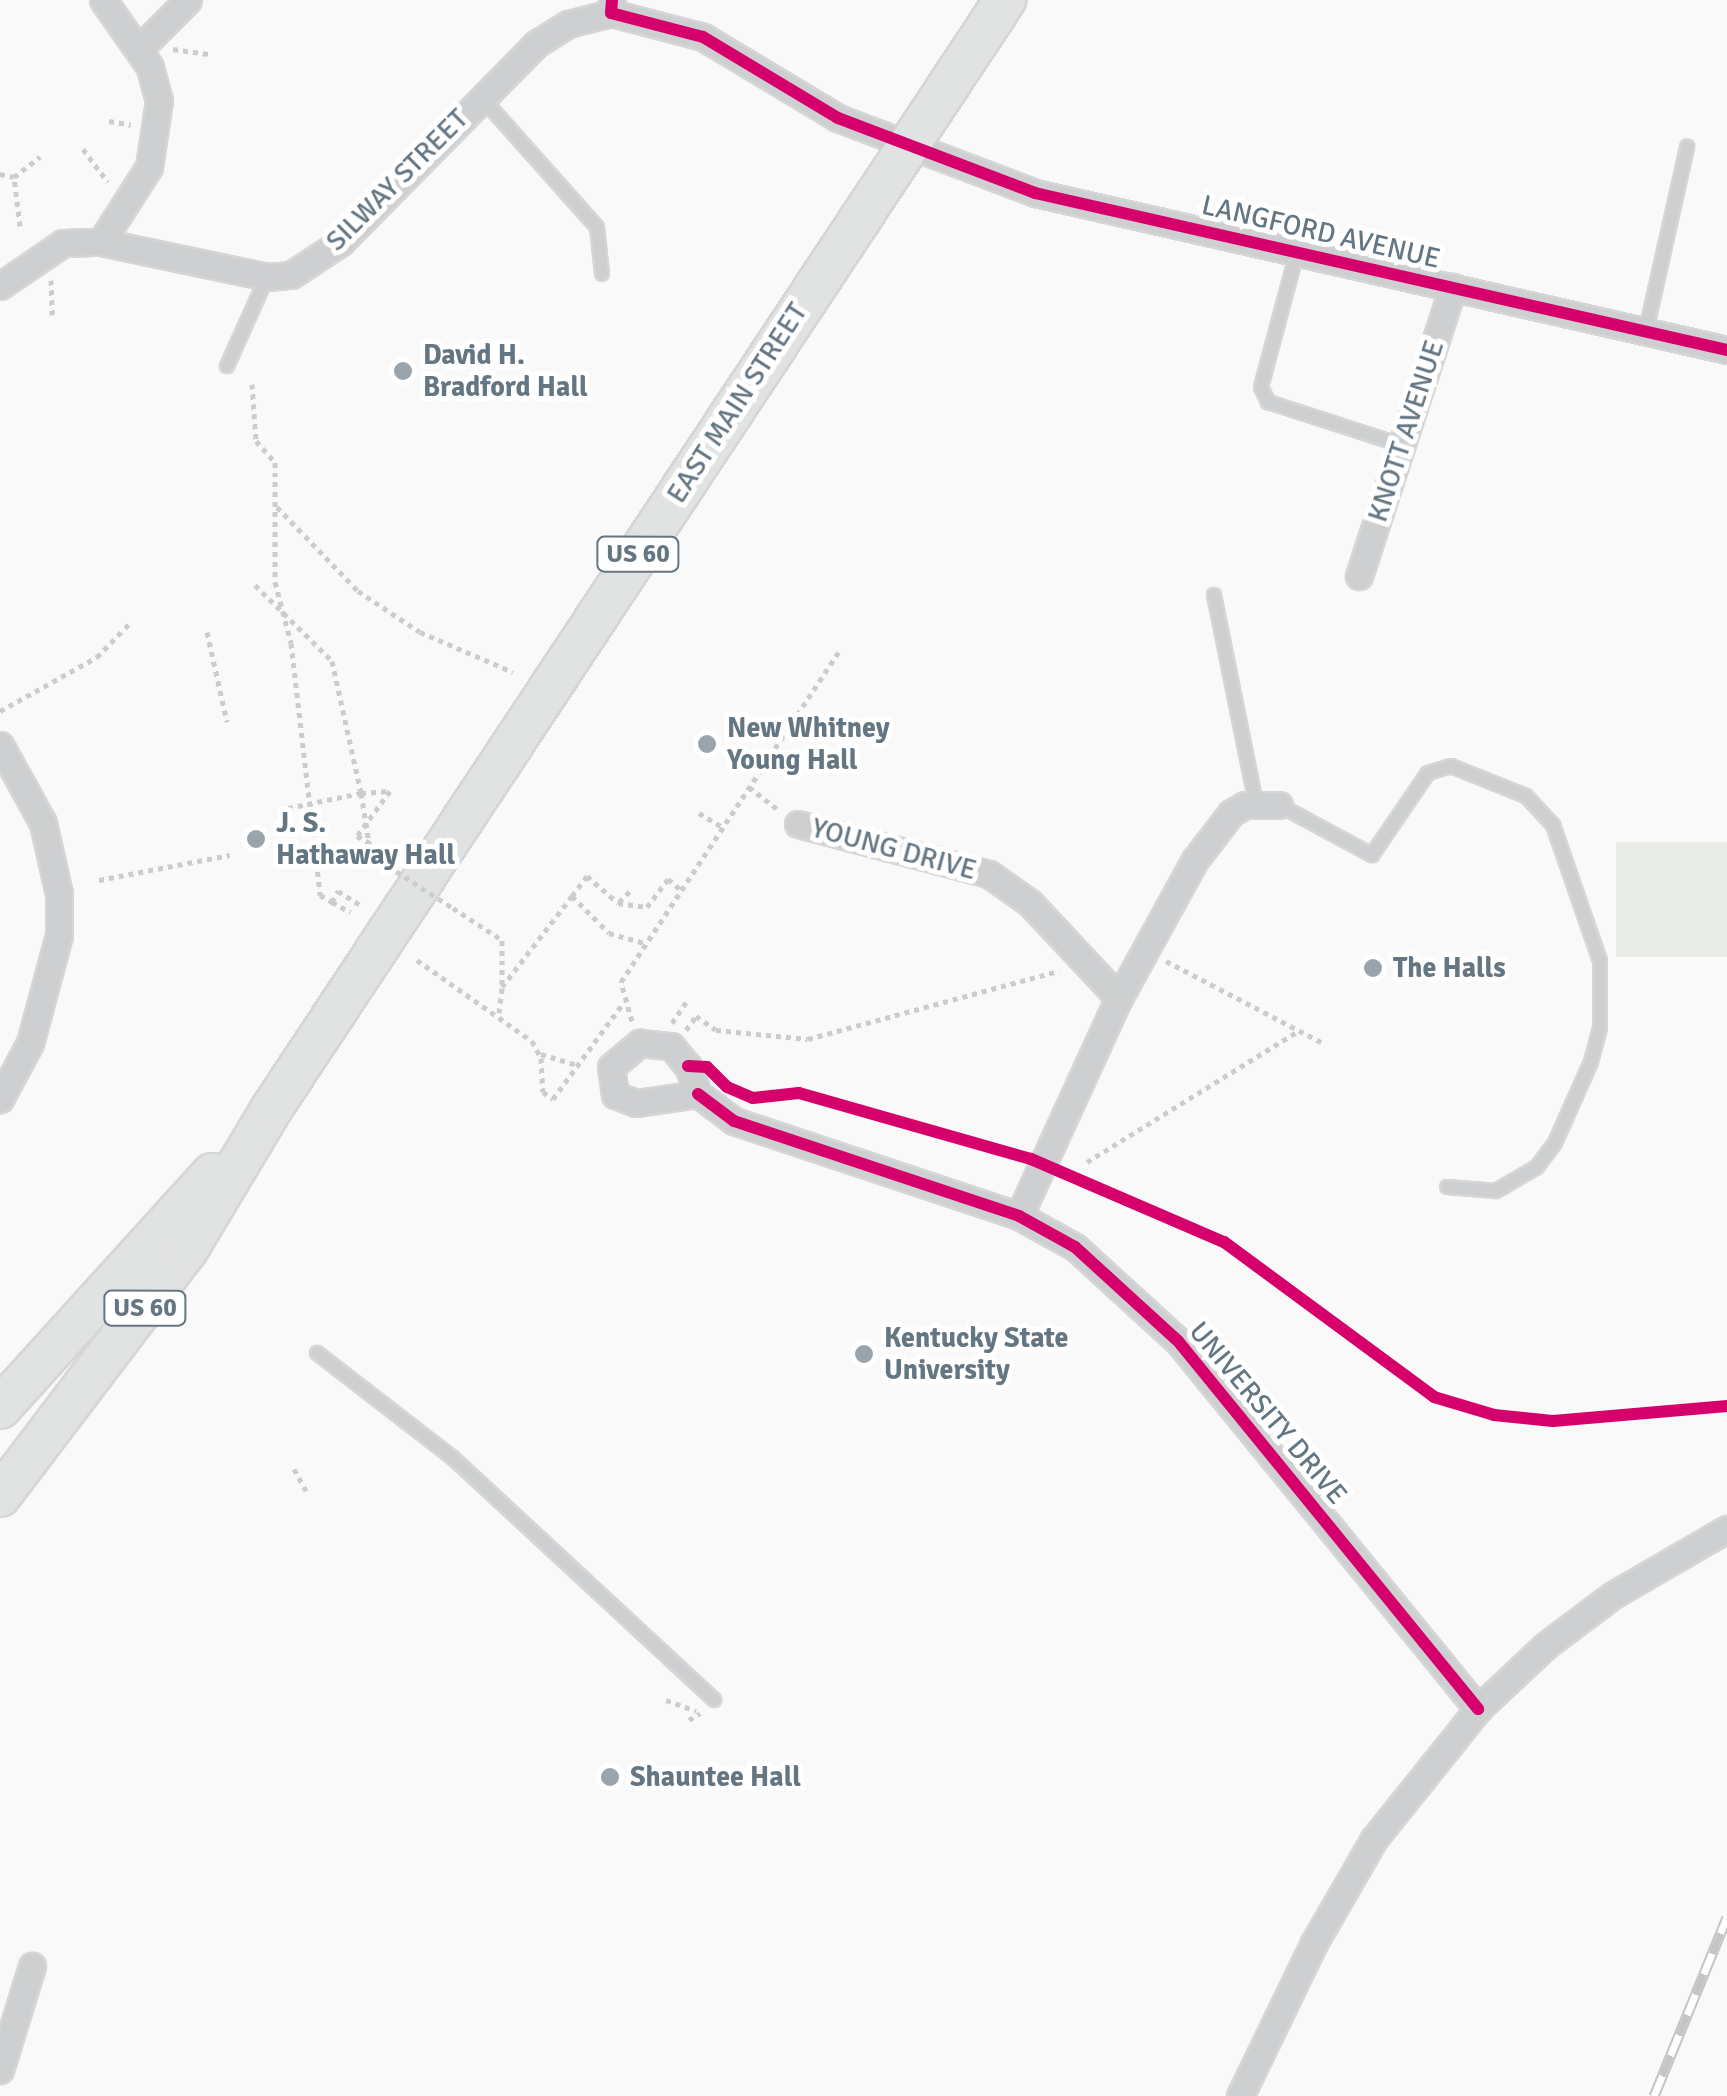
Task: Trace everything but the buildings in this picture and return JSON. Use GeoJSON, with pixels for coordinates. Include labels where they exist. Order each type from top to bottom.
{"type":"FeatureCollection","features":[{"type":"Feature","properties":{"kind":"main road","name":"EAST MAIN STREET"},"geometry":{"type":"LineString","coordinates":[[0,1496],[187,1250],[272,1108],[1005,0]]}},
{"type":"Feature","properties":{"kind":"main road","name":"EAST MAIN STREET"},"geometry":{"type":"LineString","coordinates":[[0,1408],[272,1108]]}},
{"type":"Feature","properties":{"kind":"street"},"geometry":{"type":"LineString","coordinates":[[101,242],[148,166],[158,134],[159,101],[150,48],[103,0]]}},
{"type":"Feature","properties":{"kind":"street"},"geometry":{"type":"LineString","coordinates":[[150,48],[188,0]]}},
{"type":"Feature","properties":{"kind":"street","name":"LANGFORD AVENUE"},"geometry":{"type":"LineString","coordinates":[[612,6],[703,37],[838,118],[910,142],[1035,193],[1727,350]]}},
{"type":"Feature","properties":{"kind":"street","name":"SILWAY STREET"},"geometry":{"type":"LineString","coordinates":[[267,277],[291,275],[342,242],[536,44],[568,24],[612,6]]}},
{"type":"Feature","properties":{"kind":"street"},"geometry":{"type":"LineString","coordinates":[[0,286],[63,243],[101,242],[267,277]]}},
{"type":"Feature","properties":{"kind":"street","name":"KNOTT AVENUE"},"geometry":{"type":"LineString","coordinates":[[1360,576],[1452,287]]}},
{"type":"Feature","properties":{"kind":"street"},"geometry":{"type":"LineString","coordinates":[[0,746],[56,858],[59,908],[58,935],[30,1044],[0,1100]]}},
{"type":"Feature","properties":{"kind":"street"},"geometry":{"type":"LineString","coordinates":[[1019,1216],[1119,998],[1216,830],[1232,813],[1268,804]]}},
{"type":"Feature","properties":{"kind":"street","name":"YOUNG DRIVE"},"geometry":{"type":"LineString","coordinates":[[798,824],[989,874],[1090,963],[1119,998]]}},
{"type":"Feature","properties":{"kind":"street"},"geometry":{"type":"LineString","coordinates":[[670,1037],[688,1066],[698,1094],[624,1100],[610,1086],[611,1066],[640,1042],[670,1037]]}},
{"type":"Feature","properties":{"kind":"street","name":"UNIVERSITY DRIVE"},"geometry":{"type":"LineString","coordinates":[[698,1094],[734,1122],[1019,1216],[1075,1248],[1178,1341],[1478,1709]]}},
{"type":"Feature","properties":{"kind":"street"},"geometry":{"type":"LineString","coordinates":[[1240,2096],[1314,1943],[1374,1839],[1478,1709],[1545,1646],[1613,1595],[1727,1529]]}},
{"type":"Feature","properties":{"kind":"street"},"geometry":{"type":"LineString","coordinates":[[0,2070],[32,1966]]}},
{"type":"Feature","properties":{"kind":"lane"},"geometry":{"type":"LineString","coordinates":[[481,96],[597,227],[602,274]]}},
{"type":"Feature","properties":{"kind":"lane"},"geometry":{"type":"LineString","coordinates":[[1646,332],[1687,147]]}},
{"type":"Feature","properties":{"kind":"lane"},"geometry":{"type":"LineString","coordinates":[[1297,252],[1262,387],[1268,402],[1401,445]]}},
{"type":"Feature","properties":{"kind":"lane"},"geometry":{"type":"LineString","coordinates":[[227,366],[267,277]]}},
{"type":"Feature","properties":{"kind":"lane"},"geometry":{"type":"LineString","coordinates":[[1214,596],[1268,804],[1362,856],[1372,855],[1428,773],[1450,766],[1526,796],[1554,825],[1600,961],[1600,1028],[1591,1062],[1555,1143],[1536,1167],[1496,1191],[1447,1188]]}},
{"type":"Feature","properties":{"kind":"lane"},"geometry":{"type":"LineString","coordinates":[[317,1353],[494,1493],[714,1700]]}},
{"type":"Feature","properties":{"kind":"path"},"geometry":{"type":"LineString","coordinates":[[150,48],[210,54]]}},
{"type":"Feature","properties":{"kind":"path"},"geometry":{"type":"LineString","coordinates":[[109,121],[138,126]]}},
{"type":"Feature","properties":{"kind":"path"},"geometry":{"type":"LineString","coordinates":[[83,149],[108,182]]}},
{"type":"Feature","properties":{"kind":"path"},"geometry":{"type":"LineString","coordinates":[[0,174],[14,177],[40,157]]}},
{"type":"Feature","properties":{"kind":"path"},"geometry":{"type":"LineString","coordinates":[[14,177],[20,226]]}},
{"type":"Feature","properties":{"kind":"path"},"geometry":{"type":"LineString","coordinates":[[51,267],[52,315]]}},
{"type":"Feature","properties":{"kind":"path"},"geometry":{"type":"LineString","coordinates":[[252,384],[256,442],[275,462],[274,582],[290,643],[320,895],[350,912]]}},
{"type":"Feature","properties":{"kind":"path"},"geometry":{"type":"LineString","coordinates":[[275,504],[358,591],[420,632],[514,672]]}},
{"type":"Feature","properties":{"kind":"path"},"geometry":{"type":"LineString","coordinates":[[255,585],[332,660],[371,855],[502,940],[499,1013]]}},
{"type":"Feature","properties":{"kind":"path"},"geometry":{"type":"LineString","coordinates":[[0,710],[97,657],[131,622]]}},
{"type":"Feature","properties":{"kind":"path"},"geometry":{"type":"LineString","coordinates":[[208,632],[226,722]]}},
{"type":"Feature","properties":{"kind":"path"},"geometry":{"type":"LineString","coordinates":[[640,1042],[624,1002],[621,982],[839,651]]}},
{"type":"Feature","properties":{"kind":"path"},"geometry":{"type":"LineString","coordinates":[[749,788],[798,824]]}},
{"type":"Feature","properties":{"kind":"path"},"geometry":{"type":"LineString","coordinates":[[288,808],[369,791],[390,791],[357,836],[393,856]]}},
{"type":"Feature","properties":{"kind":"path"},"geometry":{"type":"LineString","coordinates":[[700,812],[722,827]]}},
{"type":"Feature","properties":{"kind":"path"},"geometry":{"type":"LineString","coordinates":[[99,880],[230,854]]}},
{"type":"Feature","properties":{"kind":"path"},"geometry":{"type":"LineString","coordinates":[[502,987],[586,876],[618,903],[647,907],[668,880],[680,889]]}},
{"type":"Feature","properties":{"kind":"path"},"geometry":{"type":"LineString","coordinates":[[618,903],[631,890]]}},
{"type":"Feature","properties":{"kind":"path"},"geometry":{"type":"LineString","coordinates":[[332,902],[338,891],[360,905]]}},
{"type":"Feature","properties":{"kind":"path"},"geometry":{"type":"LineString","coordinates":[[572,896],[610,933],[645,942]]}},
{"type":"Feature","properties":{"kind":"path"},"geometry":{"type":"LineString","coordinates":[[1146,951],[1324,1044]]}},
{"type":"Feature","properties":{"kind":"path"},"geometry":{"type":"LineString","coordinates":[[417,960],[499,1013],[538,1053],[578,1064],[611,1066]]}},
{"type":"Feature","properties":{"kind":"path"},"geometry":{"type":"LineString","coordinates":[[670,1037],[696,1016],[716,1030],[808,1040],[1090,963]]}},
{"type":"Feature","properties":{"kind":"path"},"geometry":{"type":"LineString","coordinates":[[670,1037],[686,1001]]}},
{"type":"Feature","properties":{"kind":"path"},"geometry":{"type":"LineString","coordinates":[[538,1053],[543,1092],[553,1099],[624,1002]]}},
{"type":"Feature","properties":{"kind":"path"},"geometry":{"type":"LineString","coordinates":[[1087,1162],[1298,1031]]}},
{"type":"Feature","properties":{"kind":"path"},"geometry":{"type":"LineString","coordinates":[[294,1469],[306,1490]]}},
{"type":"Feature","properties":{"kind":"path"},"geometry":{"type":"LineString","coordinates":[[689,1720],[700,1713]]}},
{"type":"Feature","properties":{"kind":"shaded area"},"geometry":{"type":"Polygon","coordinates":[[[1616,842],[1727,842],[1727,957],[1616,957],[1616,842]]]}},
{"type":"Feature","properties":{"kind":"railway"},"geometry":{"type":"LineString","coordinates":[[1654,2096],[1727,1917]]}},
{"type":"Feature","properties":{"kind":"cycle path"},"geometry":{"type":"LineString","coordinates":[[612,0],[611,13],[703,37],[838,118],[1035,193],[1727,350]]}},
{"type":"Feature","properties":{"kind":"cycle path"},"geometry":{"type":"LineString","coordinates":[[688,1066],[707,1067],[727,1087],[753,1098],[799,1093],[1031,1159],[1224,1242],[1434,1397],[1494,1415],[1553,1421],[1727,1406]]}},
{"type":"Feature","properties":{"kind":"cycle path"},"geometry":{"type":"LineString","coordinates":[[698,1094],[734,1121],[1019,1216],[1075,1247],[1178,1341],[1478,1709]]}},
{"type":"Feature","properties":{"kind":"place","name":"David H. Bradford Hall"},"geometry":{"type":"Point","coordinates":[403,371]}},
{"type":"Feature","properties":{"kind":"place","name":"New Whitney Young Hall"},"geometry":{"type":"Point","coordinates":[707,744]}},
{"type":"Feature","properties":{"kind":"place","name":"J. S. Hathaway Hall"},"geometry":{"type":"Point","coordinates":[256,839]}},
{"type":"Feature","properties":{"kind":"place","name":"The Halls"},"geometry":{"type":"Point","coordinates":[1373,968]}},
{"type":"Feature","properties":{"kind":"place","name":"Kentucky State University"},"geometry":{"type":"Point","coordinates":[864,1354]}},
{"type":"Feature","properties":{"kind":"place","name":"Shauntee Hall"},"geometry":{"type":"Point","coordinates":[610,1777]}}]}
